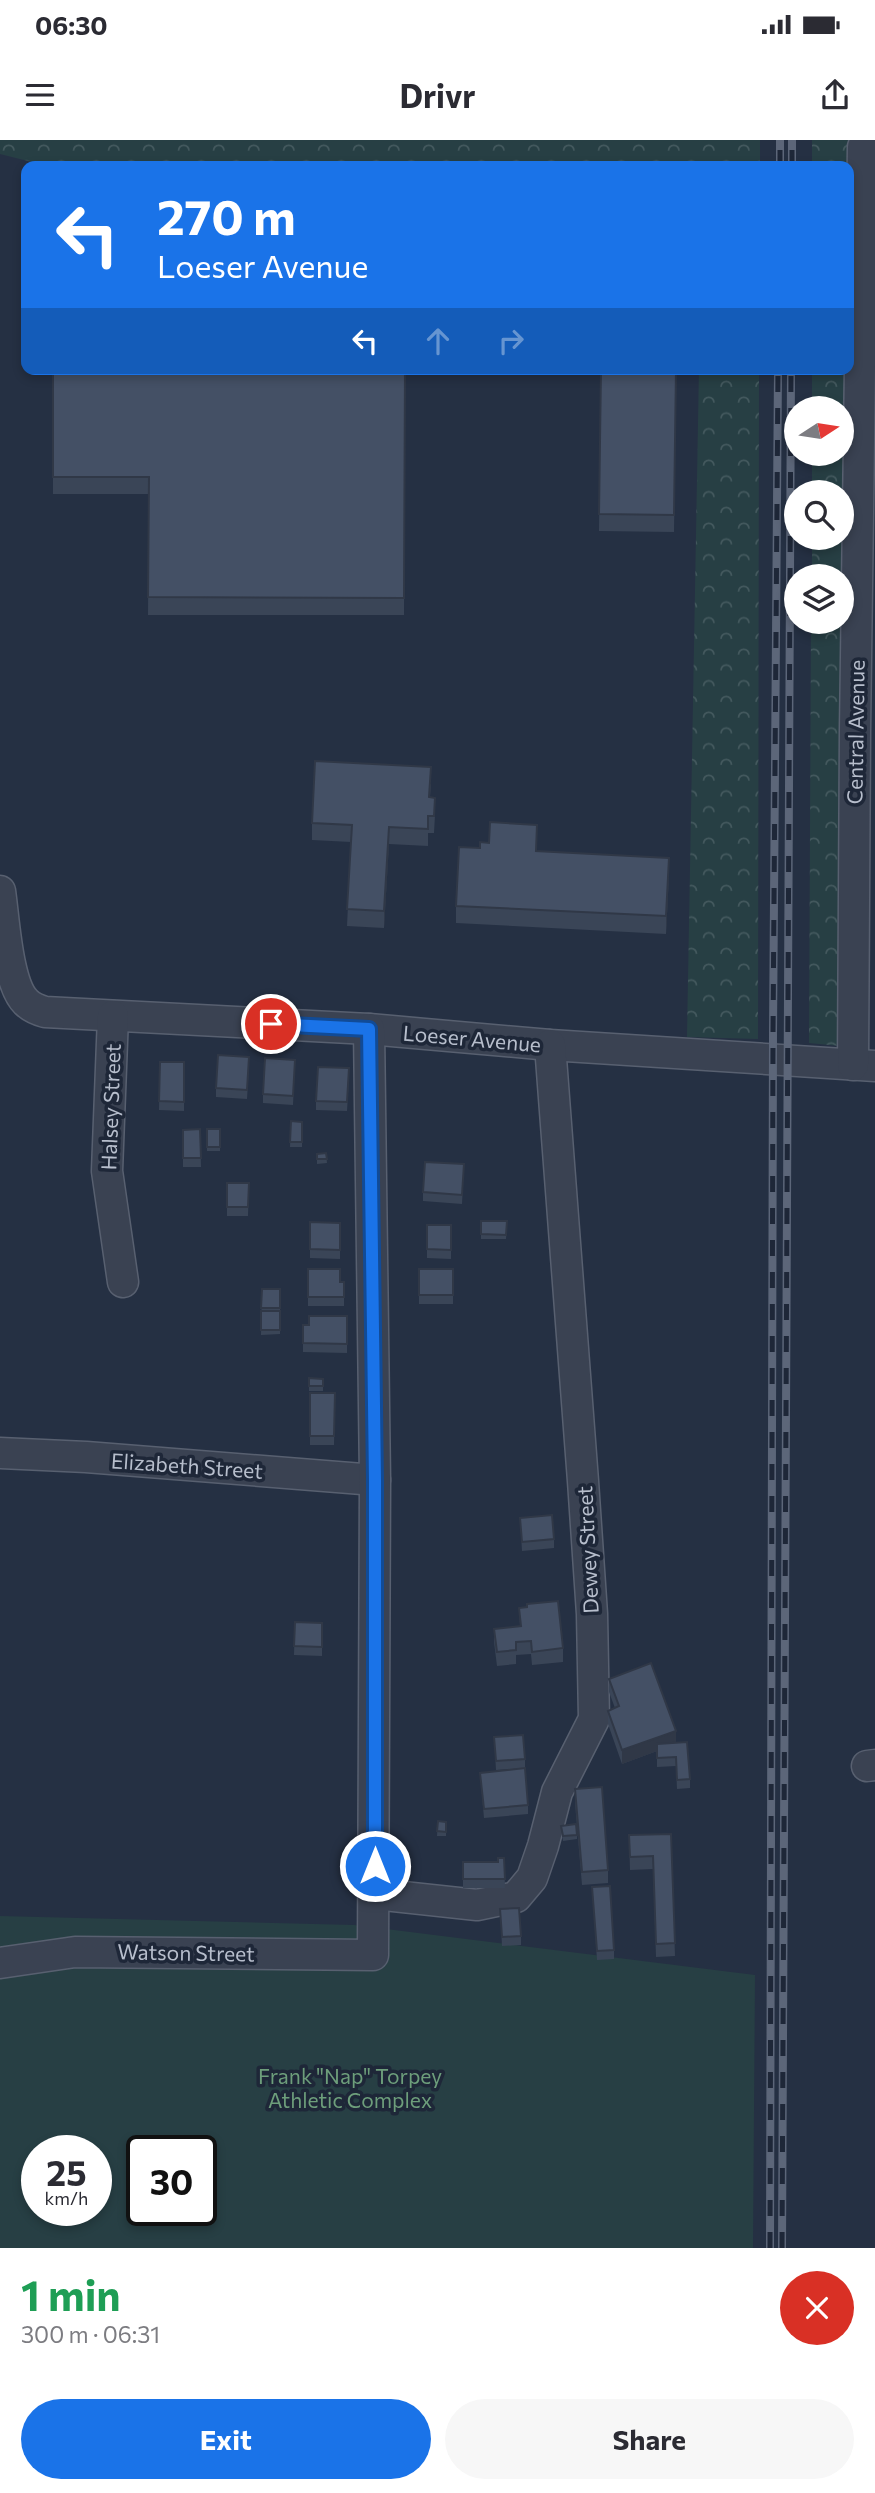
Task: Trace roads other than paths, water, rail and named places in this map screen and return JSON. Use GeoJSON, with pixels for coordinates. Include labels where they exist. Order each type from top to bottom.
{"type":"FeatureCollection","features":[{"type":"Feature","properties":{"kind":"street","name":"Central Avenue"},"geometry":{"type":"LineString","coordinates":[[863,147],[867,466],[864,1066]]}},
{"type":"Feature","properties":{"kind":"street","name":"Loeser Avenue"},"geometry":{"type":"LineString","coordinates":[[0,891],[11,973],[24,1001],[45,1012],[369,1029],[550,1045],[864,1066]]}},
{"type":"Feature","properties":{"kind":"street","name":"Halsey Street"},"geometry":{"type":"LineString","coordinates":[[113,1016],[107,1171],[123,1282]]}},
{"type":"Feature","properties":{"kind":"street"},"geometry":{"type":"LineString","coordinates":[[369,1029],[375,1480],[375,1894]]}},
{"type":"Feature","properties":{"kind":"street","name":"Dewey Street"},"geometry":{"type":"LineString","coordinates":[[375,1894],[477,1905],[516,1897],[532,1878],[557,1792],[594,1719],[592,1614],[550,1045]]}},
{"type":"Feature","properties":{"kind":"street","name":"Elizabeth Street"},"geometry":{"type":"LineString","coordinates":[[0,1453],[86,1457],[375,1480]]}},
{"type":"Feature","properties":{"kind":"street","name":"Watson Street"},"geometry":{"type":"LineString","coordinates":[[0,1963],[75,1952],[373,1955],[375,1894]]}},
{"type":"Feature","properties":{"kind":"railway"},"geometry":{"type":"LineString","coordinates":[[780,140],[780,161]]}},
{"type":"Feature","properties":{"kind":"railway"},"geometry":{"type":"LineString","coordinates":[[792,140],[792,161]]}},
{"type":"Feature","properties":{"kind":"railway"},"geometry":{"type":"LineString","coordinates":[[770,2248],[773,1034],[778,375]]}},
{"type":"Feature","properties":{"kind":"railway"},"geometry":{"type":"LineString","coordinates":[[782,2248],[791,375]]}},
{"type":"Feature","properties":{"kind":"park label","name":"Frank \"Nap\" Torpey Athletic Complex"},"geometry":{"type":"Point","coordinates":[350,2087]}}]}
